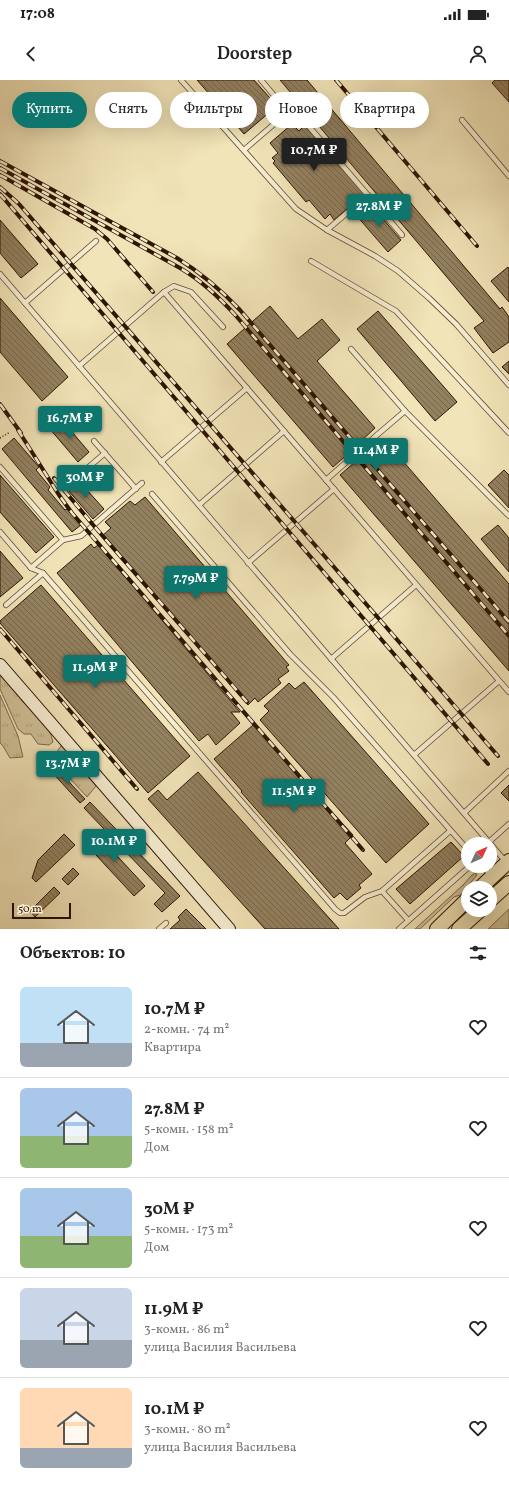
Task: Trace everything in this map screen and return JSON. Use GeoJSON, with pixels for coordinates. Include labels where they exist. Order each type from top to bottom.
{"type":"FeatureCollection","features":[{"type":"Feature","properties":{"kind":"main road"},"geometry":{"type":"LineString","coordinates":[[0,665],[228,929]]}},
{"type":"Feature","properties":{"kind":"main road"},"geometry":{"type":"LineString","coordinates":[[487,881],[508,862]]}},
{"type":"Feature","properties":{"kind":"main road"},"geometry":{"type":"LineString","coordinates":[[497,894],[509,883]]}},
{"type":"Feature","properties":{"kind":"main road"},"geometry":{"type":"LineString","coordinates":[[437,929],[461,906]]}},
{"type":"Feature","properties":{"kind":"main road"},"geometry":{"type":"LineString","coordinates":[[459,929],[472,917]]}},
{"type":"Feature","properties":{"kind":"lane"},"geometry":{"type":"LineString","coordinates":[[181,80],[296,209],[327,230],[376,256],[398,271],[456,324],[509,385]]}},
{"type":"Feature","properties":{"kind":"lane"},"geometry":{"type":"LineString","coordinates":[[261,80],[271,92]]}},
{"type":"Feature","properties":{"kind":"lane"},"geometry":{"type":"LineString","coordinates":[[462,120],[509,176]]}},
{"type":"Feature","properties":{"kind":"lane"},"geometry":{"type":"LineString","coordinates":[[244,150],[269,128]]}},
{"type":"Feature","properties":{"kind":"lane"},"geometry":{"type":"LineString","coordinates":[[310,128],[402,235]]}},
{"type":"Feature","properties":{"kind":"lane"},"geometry":{"type":"LineString","coordinates":[[327,230],[368,195]]}},
{"type":"Feature","properties":{"kind":"lane"},"geometry":{"type":"LineString","coordinates":[[24,303],[96,241]]}},
{"type":"Feature","properties":{"kind":"lane"},"geometry":{"type":"LineString","coordinates":[[311,261],[396,311],[509,433]]}},
{"type":"Feature","properties":{"kind":"lane"},"geometry":{"type":"LineString","coordinates":[[0,274],[485,837]]}},
{"type":"Feature","properties":{"kind":"lane"},"geometry":{"type":"LineString","coordinates":[[79,366],[164,292],[174,286],[192,292],[223,327]]}},
{"type":"Feature","properties":{"kind":"lane"},"geometry":{"type":"LineString","coordinates":[[164,292],[509,692]]}},
{"type":"Feature","properties":{"kind":"lane"},"geometry":{"type":"LineString","coordinates":[[351,349],[405,411],[509,516]]}},
{"type":"Feature","properties":{"kind":"lane"},"geometry":{"type":"LineString","coordinates":[[162,462],[247,388]]}},
{"type":"Feature","properties":{"kind":"lane"},"geometry":{"type":"LineString","coordinates":[[363,448],[405,411]]}},
{"type":"Feature","properties":{"kind":"lane"},"geometry":{"type":"LineString","coordinates":[[199,505],[284,432]]}},
{"type":"Feature","properties":{"kind":"lane"},"geometry":{"type":"LineString","coordinates":[[94,441],[136,489]]}},
{"type":"Feature","properties":{"kind":"lane"},"geometry":{"type":"LineString","coordinates":[[83,472],[105,453]]}},
{"type":"Feature","properties":{"kind":"lane"},"geometry":{"type":"LineString","coordinates":[[326,480],[352,458]]}},
{"type":"Feature","properties":{"kind":"lane"},"geometry":{"type":"LineString","coordinates":[[0,467],[63,540]]}},
{"type":"Feature","properties":{"kind":"lane"},"geometry":{"type":"LineString","coordinates":[[31,568],[63,540],[81,536],[142,484]]}},
{"type":"Feature","properties":{"kind":"lane"},"geometry":{"type":"LineString","coordinates":[[248,563],[334,489]]}},
{"type":"Feature","properties":{"kind":"lane"},"geometry":{"type":"LineString","coordinates":[[152,494],[290,654],[333,697],[461,843]]}},
{"type":"Feature","properties":{"kind":"lane"},"geometry":{"type":"LineString","coordinates":[[0,532],[31,568],[43,573],[340,913],[344,913],[365,897],[382,890],[450,831]]}},
{"type":"Feature","properties":{"kind":"lane"},"geometry":{"type":"LineString","coordinates":[[6,605],[43,573]]}},
{"type":"Feature","properties":{"kind":"lane"},"geometry":{"type":"LineString","coordinates":[[331,659],[416,585]]}},
{"type":"Feature","properties":{"kind":"lane"},"geometry":{"type":"LineString","coordinates":[[414,755],[499,681]]}},
{"type":"Feature","properties":{"kind":"lane"},"geometry":{"type":"LineString","coordinates":[[464,813],[509,772]]}},
{"type":"Feature","properties":{"kind":"lane"},"geometry":{"type":"LineString","coordinates":[[495,837],[509,824]]}},
{"type":"Feature","properties":{"kind":"lane"},"geometry":{"type":"LineString","coordinates":[[497,850],[508,862]]}},
{"type":"Feature","properties":{"kind":"lane"},"geometry":{"type":"LineString","coordinates":[[399,929],[462,873]]}},
{"type":"Feature","properties":{"kind":"lane"},"geometry":{"type":"LineString","coordinates":[[489,873],[492,876]]}},
{"type":"Feature","properties":{"kind":"lane"},"geometry":{"type":"LineString","coordinates":[[382,890],[408,920]]}},
{"type":"Feature","properties":{"kind":"lane"},"geometry":{"type":"LineString","coordinates":[[160,929],[166,923]]}},
{"type":"Feature","properties":{"kind":"path"},"geometry":{"type":"LineString","coordinates":[[0,438],[10,432]]}},
{"type":"Feature","properties":{"kind":"green space"},"geometry":{"type":"Polygon","coordinates":[[[0,671],[23,702],[45,724],[53,742],[49,745],[38,744],[31,734],[24,734],[18,729],[0,689],[0,671]]]}},
{"type":"Feature","properties":{"kind":"green space"},"geometry":{"type":"Polygon","coordinates":[[[0,695],[18,736],[23,757],[10,758],[0,743],[0,695]]]}},
{"type":"Feature","properties":{"kind":"green space"},"geometry":{"type":"Polygon","coordinates":[[[61,746],[66,749],[96,786],[87,797],[52,759],[61,746]]]}},
{"type":"Feature","properties":{"kind":"green space"},"geometry":{"type":"Polygon","coordinates":[[[476,873],[477,875],[472,881],[467,881],[476,873]]]}},
{"type":"Feature","properties":{"kind":"green space"},"geometry":{"type":"Polygon","coordinates":[[[461,887],[460,895],[454,897],[420,929],[415,929],[461,887]]]}},
{"type":"Feature","properties":{"kind":"green space"},"geometry":{"type":"Polygon","coordinates":[[[509,909],[509,929],[488,929],[509,909]]]}},
{"type":"Feature","properties":{"kind":"building"},"geometry":{"type":"Polygon","coordinates":[[[197,80],[254,80],[265,92],[265,116],[257,123],[257,92],[207,92],[197,80]]]}},
{"type":"Feature","properties":{"kind":"building"},"geometry":{"type":"Polygon","coordinates":[[[280,80],[307,80],[317,92],[290,92],[280,80]]]}},
{"type":"Feature","properties":{"kind":"building"},"geometry":{"type":"Polygon","coordinates":[[[495,80],[509,80],[509,102],[492,83],[495,80]]]}},
{"type":"Feature","properties":{"kind":"building"},"geometry":{"type":"Polygon","coordinates":[[[332,110],[340,119],[340,128],[347,128],[500,309],[502,307],[509,317],[509,342],[493,353],[474,328],[484,321],[321,128],[332,128],[332,110]]]}},
{"type":"Feature","properties":{"kind":"building"},"geometry":{"type":"Polygon","coordinates":[[[239,128],[251,128],[244,134],[239,128]]]}},
{"type":"Feature","properties":{"kind":"building"},"geometry":{"type":"Polygon","coordinates":[[[287,128],[296,128],[299,131],[302,128],[308,128],[364,194],[334,220],[330,214],[325,219],[309,200],[306,202],[273,163],[275,161],[272,158],[278,153],[270,143],[287,128]]]}},
{"type":"Feature","properties":{"kind":"building"},"geometry":{"type":"Polygon","coordinates":[[[370,204],[401,240],[388,252],[356,215],[370,204]]]}},
{"type":"Feature","properties":{"kind":"building"},"geometry":{"type":"Polygon","coordinates":[[[0,220],[38,264],[21,278],[0,253],[0,220]]]}},
{"type":"Feature","properties":{"kind":"building"},"geometry":{"type":"Polygon","coordinates":[[[508,267],[509,269],[509,302],[491,281],[508,267]]]}},
{"type":"Feature","properties":{"kind":"building"},"geometry":{"type":"Polygon","coordinates":[[[0,298],[68,377],[42,401],[0,352],[0,298]]]}},
{"type":"Feature","properties":{"kind":"building"},"geometry":{"type":"Polygon","coordinates":[[[270,306],[298,339],[322,319],[340,340],[317,361],[375,428],[359,443],[367,452],[383,438],[509,584],[509,671],[340,475],[355,462],[348,454],[333,467],[227,344],[270,306]]]}},
{"type":"Feature","properties":{"kind":"building"},"geometry":{"type":"Polygon","coordinates":[[[378,311],[457,402],[435,421],[357,329],[378,311]]]}},
{"type":"Feature","properties":{"kind":"building"},"geometry":{"type":"Polygon","coordinates":[[[509,361],[509,374],[502,367],[509,361]]]}},
{"type":"Feature","properties":{"kind":"building"},"geometry":{"type":"Polygon","coordinates":[[[61,419],[89,452],[78,462],[50,429],[61,419]]]}},
{"type":"Feature","properties":{"kind":"building"},"geometry":{"type":"Polygon","coordinates":[[[14,438],[39,467],[36,470],[50,487],[48,490],[65,510],[67,509],[81,525],[72,532],[2,449],[14,438]]]}},
{"type":"Feature","properties":{"kind":"building"},"geometry":{"type":"Polygon","coordinates":[[[504,470],[509,475],[509,508],[488,485],[504,470]]]}},
{"type":"Feature","properties":{"kind":"building"},"geometry":{"type":"Polygon","coordinates":[[[0,475],[54,537],[36,553],[0,512],[0,475]]]}},
{"type":"Feature","properties":{"kind":"building"},"geometry":{"type":"Polygon","coordinates":[[[77,479],[104,509],[93,519],[67,489],[77,479]]]}},
{"type":"Feature","properties":{"kind":"building"},"geometry":{"type":"Polygon","coordinates":[[[145,497],[289,665],[286,667],[289,671],[278,679],[281,683],[258,702],[255,698],[248,705],[102,536],[111,528],[105,522],[130,501],[135,505],[145,497]]]}},
{"type":"Feature","properties":{"kind":"building"},"geometry":{"type":"Polygon","coordinates":[[[498,525],[509,538],[509,572],[481,539],[498,525]]]}},
{"type":"Feature","properties":{"kind":"building"},"geometry":{"type":"Polygon","coordinates":[[[91,544],[94,548],[98,545],[240,712],[231,712],[240,723],[216,745],[208,734],[199,741],[57,573],[91,544]]]}},
{"type":"Feature","properties":{"kind":"building"},"geometry":{"type":"Polygon","coordinates":[[[0,551],[23,578],[0,597],[0,551]]]}},
{"type":"Feature","properties":{"kind":"building"},"geometry":{"type":"Polygon","coordinates":[[[41,585],[190,756],[148,793],[0,623],[0,621],[41,585]]]}},
{"type":"Feature","properties":{"kind":"building"},"geometry":{"type":"Polygon","coordinates":[[[304,682],[429,824],[386,863],[260,720],[269,711],[264,706],[289,683],[295,689],[304,682]]]}},
{"type":"Feature","properties":{"kind":"building"},"geometry":{"type":"Polygon","coordinates":[[[253,725],[290,767],[292,766],[312,788],[309,790],[322,805],[324,803],[353,835],[345,843],[372,874],[359,885],[361,888],[347,900],[340,893],[334,898],[214,759],[253,725]]]}},
{"type":"Feature","properties":{"kind":"building"},"geometry":{"type":"Polygon","coordinates":[[[55,767],[85,799],[80,803],[51,771],[55,767]]]}},
{"type":"Feature","properties":{"kind":"building"},"geometry":{"type":"Polygon","coordinates":[[[198,772],[339,929],[265,929],[148,799],[158,790],[167,800],[198,772]]]}},
{"type":"Feature","properties":{"kind":"building"},"geometry":{"type":"Polygon","coordinates":[[[509,785],[509,801],[501,793],[509,785]]]}},
{"type":"Feature","properties":{"kind":"building"},"geometry":{"type":"Polygon","coordinates":[[[90,802],[180,896],[162,912],[154,904],[165,893],[84,808],[90,802]]]}},
{"type":"Feature","properties":{"kind":"building"},"geometry":{"type":"Polygon","coordinates":[[[93,830],[145,886],[134,896],[82,840],[93,830]]]}},
{"type":"Feature","properties":{"kind":"building"},"geometry":{"type":"Polygon","coordinates":[[[64,834],[75,845],[36,882],[32,878],[38,860],[64,834]]]}},
{"type":"Feature","properties":{"kind":"building"},"geometry":{"type":"Polygon","coordinates":[[[451,842],[461,853],[461,859],[410,904],[396,889],[451,842]]]}},
{"type":"Feature","properties":{"kind":"building"},"geometry":{"type":"Polygon","coordinates":[[[73,868],[79,874],[68,885],[62,879],[73,868]]]}},
{"type":"Feature","properties":{"kind":"building"},"geometry":{"type":"Polygon","coordinates":[[[54,887],[60,893],[35,917],[30,911],[54,887]]]}},
{"type":"Feature","properties":{"kind":"building"},"geometry":{"type":"Polygon","coordinates":[[[186,909],[206,929],[170,929],[180,920],[178,917],[186,909]]]}},
{"type":"Feature","properties":{"kind":"railway"},"geometry":{"type":"LineString","coordinates":[[336,80],[477,246]]}},
{"type":"Feature","properties":{"kind":"railway"},"geometry":{"type":"LineString","coordinates":[[0,161],[177,258],[218,289],[240,310],[509,622]]}},
{"type":"Feature","properties":{"kind":"railway"},"geometry":{"type":"LineString","coordinates":[[0,168],[180,268],[203,284],[237,317],[509,636]]}},
{"type":"Feature","properties":{"kind":"railway"},"geometry":{"type":"LineString","coordinates":[[0,175],[95,229],[107,239],[153,292]]}},
{"type":"Feature","properties":{"kind":"railway"},"geometry":{"type":"LineString","coordinates":[[0,187],[19,204],[498,756]]}},
{"type":"Feature","properties":{"kind":"railway"},"geometry":{"type":"LineString","coordinates":[[0,194],[488,764]]}},
{"type":"Feature","properties":{"kind":"railway"},"geometry":{"type":"LineString","coordinates":[[0,404],[21,433]]}},
{"type":"Feature","properties":{"kind":"railway"},"geometry":{"type":"LineString","coordinates":[[18,430],[72,513],[363,850]]}},
{"type":"Feature","properties":{"kind":"railway"},"geometry":{"type":"LineString","coordinates":[[54,478],[247,702]]}},
{"type":"Feature","properties":{"kind":"railway"},"geometry":{"type":"LineString","coordinates":[[0,629],[137,789]]}}]}
